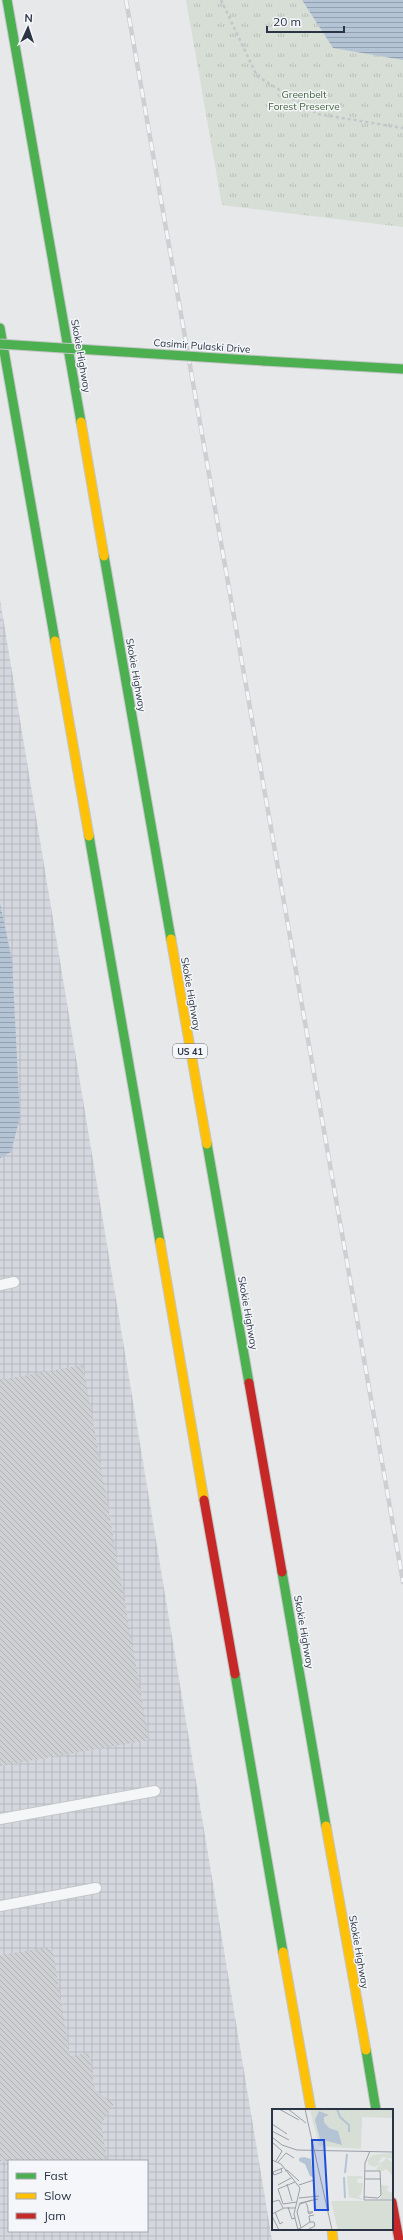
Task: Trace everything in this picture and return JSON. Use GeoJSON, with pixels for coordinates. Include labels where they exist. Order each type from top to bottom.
{"type":"FeatureCollection","features":[{"type":"Feature","properties":{"kind":"main road","name":"Skokie Highway"},"geometry":{"type":"LineString","coordinates":[[8,0],[376,2109]]}},
{"type":"Feature","properties":{"kind":"main road"},"geometry":{"type":"LineString","coordinates":[[0,328],[311,2109]]}},
{"type":"Feature","properties":{"kind":"main road","name":"Casimir Pulaski Drive"},"geometry":{"type":"LineString","coordinates":[[0,344],[403,369]]}},
{"type":"Feature","properties":{"kind":"main road"},"geometry":{"type":"LineString","coordinates":[[393,2207],[399,2240]]}},
{"type":"Feature","properties":{"kind":"main road"},"geometry":{"type":"LineString","coordinates":[[332,2230],[333,2240]]}},
{"type":"Feature","properties":{"kind":"lane"},"geometry":{"type":"LineString","coordinates":[[0,1285],[14,1282]]}},
{"type":"Feature","properties":{"kind":"lane"},"geometry":{"type":"LineString","coordinates":[[0,1820],[155,1791]]}},
{"type":"Feature","properties":{"kind":"lane"},"geometry":{"type":"LineString","coordinates":[[0,1906],[96,1888]]}},
{"type":"Feature","properties":{"kind":"path"},"geometry":{"type":"LineString","coordinates":[[221,0],[257,76],[318,114],[403,128]]}},
{"type":"Feature","properties":{"kind":"shaded area"},"geometry":{"type":"Polygon","coordinates":[[[0,599],[272,2240],[0,2240],[0,599]]]}},
{"type":"Feature","properties":{"kind":"green space","name":"Greenbelt Forest Preserve"},"geometry":{"type":"Polygon","coordinates":[[[186,0],[403,0],[403,227],[222,205],[186,0]]]}},
{"type":"Feature","properties":{"kind":"water"},"geometry":{"type":"Polygon","coordinates":[[[302,0],[403,0],[403,60],[333,48],[302,0]]]}},
{"type":"Feature","properties":{"kind":"water"},"geometry":{"type":"Polygon","coordinates":[[[0,903],[12,960],[20,1117],[11,1152],[0,1158],[0,903]]]}},
{"type":"Feature","properties":{"kind":"building"},"geometry":{"type":"Polygon","coordinates":[[[83,1365],[149,1740],[0,1766],[0,1380],[83,1365]]]}},
{"type":"Feature","properties":{"kind":"building"},"geometry":{"type":"Polygon","coordinates":[[[52,1947],[70,2056],[89,2053],[95,2090],[114,2104],[101,2124],[107,2160],[0,2161],[0,1955],[52,1947]]]}},
{"type":"Feature","properties":{"kind":"railway"},"geometry":{"type":"LineString","coordinates":[[126,0],[403,1582]]}},
{"type":"Feature","properties":{"kind":"traffic: fast"},"geometry":{"type":"LineString","coordinates":[[7,0],[81,422]]}},
{"type":"Feature","properties":{"kind":"traffic: fast"},"geometry":{"type":"LineString","coordinates":[[0,328],[55,641]]}},
{"type":"Feature","properties":{"kind":"traffic: fast"},"geometry":{"type":"LineString","coordinates":[[0,344],[264,361]]}},
{"type":"Feature","properties":{"kind":"traffic: fast"},"geometry":{"type":"LineString","coordinates":[[264,361],[403,369]]}},
{"type":"Feature","properties":{"kind":"traffic: fast"},"geometry":{"type":"LineString","coordinates":[[104,556],[171,939]]}},
{"type":"Feature","properties":{"kind":"traffic: fast"},"geometry":{"type":"LineString","coordinates":[[89,836],[160,1242]]}},
{"type":"Feature","properties":{"kind":"traffic: fast"},"geometry":{"type":"LineString","coordinates":[[207,1144],[249,1383]]}},
{"type":"Feature","properties":{"kind":"traffic: fast"},"geometry":{"type":"LineString","coordinates":[[282,1572],[326,1826]]}},
{"type":"Feature","properties":{"kind":"traffic: fast"},"geometry":{"type":"LineString","coordinates":[[235,1674],[283,1952]]}},
{"type":"Feature","properties":{"kind":"traffic: fast"},"geometry":{"type":"LineString","coordinates":[[366,2050],[376,2109]]}},
{"type":"Feature","properties":{"kind":"traffic: slow"},"geometry":{"type":"LineString","coordinates":[[81,422],[104,556]]}},
{"type":"Feature","properties":{"kind":"traffic: slow"},"geometry":{"type":"LineString","coordinates":[[55,641],[89,836]]}},
{"type":"Feature","properties":{"kind":"traffic: slow"},"geometry":{"type":"LineString","coordinates":[[171,939],[207,1144]]}},
{"type":"Feature","properties":{"kind":"traffic: slow"},"geometry":{"type":"LineString","coordinates":[[160,1242],[204,1500]]}},
{"type":"Feature","properties":{"kind":"traffic: slow"},"geometry":{"type":"LineString","coordinates":[[326,1826],[366,2050]]}},
{"type":"Feature","properties":{"kind":"traffic: slow"},"geometry":{"type":"LineString","coordinates":[[283,1952],[311,2109]]}},
{"type":"Feature","properties":{"kind":"traffic: slow"},"geometry":{"type":"LineString","coordinates":[[332,2230],[333,2240]]}},
{"type":"Feature","properties":{"kind":"traffic: jam"},"geometry":{"type":"LineString","coordinates":[[249,1383],[282,1572]]}},
{"type":"Feature","properties":{"kind":"traffic: jam"},"geometry":{"type":"LineString","coordinates":[[204,1500],[235,1674]]}},
{"type":"Feature","properties":{"kind":"traffic: jam"},"geometry":{"type":"LineString","coordinates":[[393,2207],[399,2240]]}}]}
